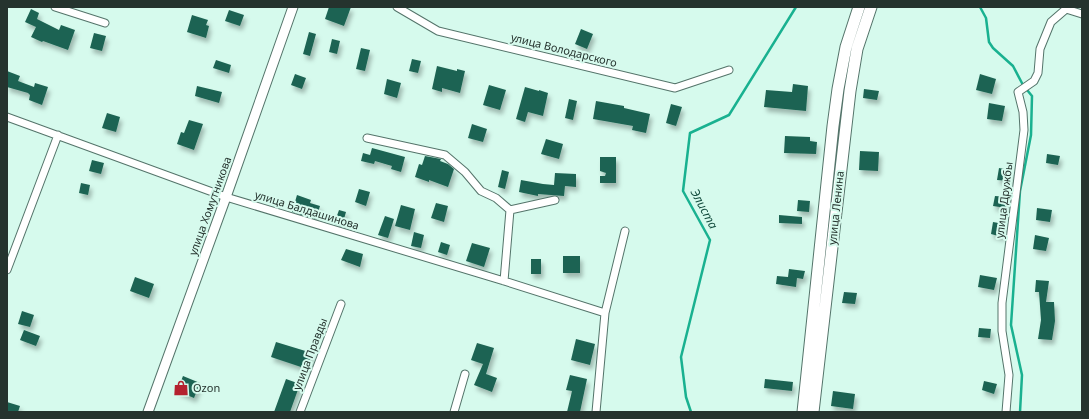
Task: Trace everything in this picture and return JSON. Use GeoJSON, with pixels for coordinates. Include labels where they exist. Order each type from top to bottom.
{"type":"FeatureCollection","features":[{"type":"Feature","properties":{"kind":"main road","name":"улица Ленина"},"geometry":{"type":"LineString","coordinates":[[803,412],[833,126],[846,47],[859,7]]}},
{"type":"Feature","properties":{"kind":"main road","name":"улица Ленина"},"geometry":{"type":"LineString","coordinates":[[813,412],[850,91],[857,49],[871,7]]}},
{"type":"Feature","properties":{"kind":"street"},"geometry":{"type":"LineString","coordinates":[[55,7],[105,23]]}},
{"type":"Feature","properties":{"kind":"street","name":"улица Хомутникова"},"geometry":{"type":"LineString","coordinates":[[148,412],[293,7]]}},
{"type":"Feature","properties":{"kind":"street","name":"улица Володарского"},"geometry":{"type":"LineString","coordinates":[[397,7],[438,31],[675,88],[729,70]]}},
{"type":"Feature","properties":{"kind":"street","name":"улица Дружбы"},"geometry":{"type":"LineString","coordinates":[[1006,412],[1009,375],[1002,331],[1002,303],[1024,130],[1023,112],[1018,92],[1034,82],[1038,72],[1040,49],[1050,22],[1066,9],[1082,14]]}},
{"type":"Feature","properties":{"kind":"street","name":"улица Балдашинова"},"geometry":{"type":"LineString","coordinates":[[7,117],[226,197],[605,313]]}},
{"type":"Feature","properties":{"kind":"street"},"geometry":{"type":"LineString","coordinates":[[7,270],[58,135]]}},
{"type":"Feature","properties":{"kind":"street"},"geometry":{"type":"LineString","coordinates":[[368,138],[444,155],[464,172],[481,191],[496,198],[510,210]]}},
{"type":"Feature","properties":{"kind":"street"},"geometry":{"type":"LineString","coordinates":[[510,210],[555,200]]}},
{"type":"Feature","properties":{"kind":"street"},"geometry":{"type":"LineString","coordinates":[[504,281],[510,210]]}},
{"type":"Feature","properties":{"kind":"street"},"geometry":{"type":"LineString","coordinates":[[596,412],[605,313],[625,231]]}},
{"type":"Feature","properties":{"kind":"street","name":"улица Правды"},"geometry":{"type":"LineString","coordinates":[[300,412],[341,304]]}},
{"type":"Feature","properties":{"kind":"street"},"geometry":{"type":"LineString","coordinates":[[454,412],[465,374]]}},
{"type":"Feature","properties":{"kind":"building"},"geometry":{"type":"Polygon","coordinates":[[[329,7],[351,7],[344,26],[325,19],[329,7]]]}},
{"type":"Feature","properties":{"kind":"building"},"geometry":{"type":"Polygon","coordinates":[[[31,9],[39,13],[37,19],[59,30],[61,25],[75,30],[68,50],[31,37],[36,27],[25,22],[31,9]]]}},
{"type":"Feature","properties":{"kind":"building"},"geometry":{"type":"Polygon","coordinates":[[[229,10],[244,15],[240,26],[225,21],[229,10]]]}},
{"type":"Feature","properties":{"kind":"building"},"geometry":{"type":"Polygon","coordinates":[[[192,15],[208,20],[206,25],[209,26],[206,38],[187,32],[192,15]]]}},
{"type":"Feature","properties":{"kind":"building"},"geometry":{"type":"Polygon","coordinates":[[[581,29],[593,34],[587,49],[575,44],[581,29]]]}},
{"type":"Feature","properties":{"kind":"building"},"geometry":{"type":"Polygon","coordinates":[[[309,32],[316,34],[310,56],[303,54],[309,32]]]}},
{"type":"Feature","properties":{"kind":"building"},"geometry":{"type":"Polygon","coordinates":[[[94,33],[106,36],[102,51],[90,48],[94,33]]]}},
{"type":"Feature","properties":{"kind":"building"},"geometry":{"type":"Polygon","coordinates":[[[332,39],[340,41],[337,54],[329,52],[332,39]]]}},
{"type":"Feature","properties":{"kind":"building"},"geometry":{"type":"Polygon","coordinates":[[[361,48],[370,50],[365,71],[356,69],[361,48]]]}},
{"type":"Feature","properties":{"kind":"building"},"geometry":{"type":"Polygon","coordinates":[[[412,59],[421,61],[418,73],[409,71],[412,59]]]}},
{"type":"Feature","properties":{"kind":"building"},"geometry":{"type":"Polygon","coordinates":[[[216,60],[231,65],[229,73],[213,68],[216,60]]]}},
{"type":"Feature","properties":{"kind":"building"},"geometry":{"type":"Polygon","coordinates":[[[437,66],[457,71],[457,69],[465,71],[460,93],[442,88],[442,92],[432,89],[437,66]]]}},
{"type":"Feature","properties":{"kind":"building"},"geometry":{"type":"Polygon","coordinates":[[[7,71],[20,76],[18,81],[34,87],[35,83],[48,87],[42,105],[29,100],[30,95],[28,93],[7,87],[7,71]]]}},
{"type":"Feature","properties":{"kind":"building"},"geometry":{"type":"Polygon","coordinates":[[[295,74],[306,78],[302,89],[291,85],[295,74]]]}},
{"type":"Feature","properties":{"kind":"building"},"geometry":{"type":"Polygon","coordinates":[[[980,74],[996,79],[992,94],[976,90],[980,74]]]}},
{"type":"Feature","properties":{"kind":"building"},"geometry":{"type":"Polygon","coordinates":[[[387,79],[401,83],[397,98],[384,94],[387,79]]]}},
{"type":"Feature","properties":{"kind":"building"},"geometry":{"type":"Polygon","coordinates":[[[793,84],[808,86],[806,111],[764,107],[766,90],[792,92],[793,84]]]}},
{"type":"Feature","properties":{"kind":"building"},"geometry":{"type":"Polygon","coordinates":[[[489,85],[506,90],[500,110],[483,105],[489,85]]]}},
{"type":"Feature","properties":{"kind":"building"},"geometry":{"type":"Polygon","coordinates":[[[197,86],[222,92],[219,103],[195,96],[197,86]]]}},
{"type":"Feature","properties":{"kind":"building"},"geometry":{"type":"Polygon","coordinates":[[[525,87],[548,93],[543,116],[528,112],[525,122],[516,119],[525,87]]]}},
{"type":"Feature","properties":{"kind":"building"},"geometry":{"type":"Polygon","coordinates":[[[864,89],[879,91],[877,100],[863,98],[864,89]]]}},
{"type":"Feature","properties":{"kind":"building"},"geometry":{"type":"Polygon","coordinates":[[[569,99],[577,101],[573,120],[565,118],[569,99]]]}},
{"type":"Feature","properties":{"kind":"building"},"geometry":{"type":"Polygon","coordinates":[[[596,101],[624,106],[624,108],[650,114],[646,133],[632,130],[633,126],[593,119],[596,101]]]}},
{"type":"Feature","properties":{"kind":"building"},"geometry":{"type":"Polygon","coordinates":[[[989,103],[1005,106],[1002,121],[987,119],[989,103]]]}},
{"type":"Feature","properties":{"kind":"building"},"geometry":{"type":"Polygon","coordinates":[[[671,104],[682,107],[676,126],[666,123],[671,104]]]}},
{"type":"Feature","properties":{"kind":"building"},"geometry":{"type":"Polygon","coordinates":[[[107,113],[120,117],[116,132],[102,128],[107,113]]]}},
{"type":"Feature","properties":{"kind":"building"},"geometry":{"type":"Polygon","coordinates":[[[189,120],[203,124],[194,150],[177,144],[181,132],[184,133],[189,120]]]}},
{"type":"Feature","properties":{"kind":"building"},"geometry":{"type":"Polygon","coordinates":[[[472,124],[487,129],[483,142],[468,138],[472,124]]]}},
{"type":"Feature","properties":{"kind":"building"},"geometry":{"type":"Polygon","coordinates":[[[785,136],[810,137],[810,141],[817,142],[816,154],[784,153],[785,136]]]}},
{"type":"Feature","properties":{"kind":"building"},"geometry":{"type":"Polygon","coordinates":[[[546,139],[563,144],[559,159],[541,154],[546,139]]]}},
{"type":"Feature","properties":{"kind":"building"},"geometry":{"type":"Polygon","coordinates":[[[372,148],[405,157],[401,172],[391,169],[392,166],[375,161],[374,164],[361,161],[363,153],[370,155],[372,148]]]}},
{"type":"Feature","properties":{"kind":"building"},"geometry":{"type":"Polygon","coordinates":[[[860,151],[879,152],[878,171],[859,170],[860,151]]]}},
{"type":"Feature","properties":{"kind":"building"},"geometry":{"type":"Polygon","coordinates":[[[1047,154],[1060,156],[1058,165],[1046,163],[1047,154]]]}},
{"type":"Feature","properties":{"kind":"building"},"geometry":{"type":"Polygon","coordinates":[[[425,156],[441,159],[440,161],[448,164],[454,169],[448,187],[415,177],[419,164],[422,165],[425,156]]]}},
{"type":"Feature","properties":{"kind":"building"},"geometry":{"type":"Polygon","coordinates":[[[600,157],[616,157],[616,183],[600,183],[600,176],[605,176],[606,173],[600,171],[600,157]]]}},
{"type":"Feature","properties":{"kind":"building"},"geometry":{"type":"Polygon","coordinates":[[[92,160],[104,163],[101,174],[89,171],[92,160]]]}},
{"type":"Feature","properties":{"kind":"building"},"geometry":{"type":"Polygon","coordinates":[[[999,168],[1010,170],[1009,181],[997,180],[999,168]]]}},
{"type":"Feature","properties":{"kind":"building"},"geometry":{"type":"Polygon","coordinates":[[[502,170],[509,172],[505,189],[498,187],[502,170]]]}},
{"type":"Feature","properties":{"kind":"building"},"geometry":{"type":"Polygon","coordinates":[[[555,173],[576,174],[576,187],[565,186],[564,196],[538,194],[538,196],[519,192],[521,180],[554,185],[555,173]]]}},
{"type":"Feature","properties":{"kind":"building"},"geometry":{"type":"Polygon","coordinates":[[[81,183],[90,185],[88,195],[79,193],[81,183]]]}},
{"type":"Feature","properties":{"kind":"building"},"geometry":{"type":"Polygon","coordinates":[[[359,189],[370,192],[366,206],[355,202],[359,189]]]}},
{"type":"Feature","properties":{"kind":"building"},"geometry":{"type":"Polygon","coordinates":[[[297,195],[311,200],[310,203],[320,206],[316,219],[292,212],[297,195]]]}},
{"type":"Feature","properties":{"kind":"building"},"geometry":{"type":"Polygon","coordinates":[[[995,196],[1008,197],[1006,208],[993,206],[995,196]]]}},
{"type":"Feature","properties":{"kind":"building"},"geometry":{"type":"Polygon","coordinates":[[[798,200],[810,201],[809,212],[797,211],[798,200]]]}},
{"type":"Feature","properties":{"kind":"building"},"geometry":{"type":"Polygon","coordinates":[[[436,203],[448,206],[444,222],[431,218],[436,203]]]}},
{"type":"Feature","properties":{"kind":"building"},"geometry":{"type":"Polygon","coordinates":[[[401,205],[415,209],[410,230],[395,226],[401,205]]]}},
{"type":"Feature","properties":{"kind":"building"},"geometry":{"type":"Polygon","coordinates":[[[1037,208],[1052,210],[1050,222],[1036,220],[1037,208]]]}},
{"type":"Feature","properties":{"kind":"building"},"geometry":{"type":"Polygon","coordinates":[[[339,210],[346,212],[342,226],[334,224],[339,210]]]}},
{"type":"Feature","properties":{"kind":"building"},"geometry":{"type":"Polygon","coordinates":[[[779,215],[802,217],[802,224],[779,223],[779,215]]]}},
{"type":"Feature","properties":{"kind":"building"},"geometry":{"type":"Polygon","coordinates":[[[385,216],[394,219],[388,238],[378,235],[385,216]]]}},
{"type":"Feature","properties":{"kind":"building"},"geometry":{"type":"Polygon","coordinates":[[[993,222],[1004,224],[1002,237],[991,234],[993,222]]]}},
{"type":"Feature","properties":{"kind":"building"},"geometry":{"type":"Polygon","coordinates":[[[414,232],[424,235],[421,248],[411,246],[414,232]]]}},
{"type":"Feature","properties":{"kind":"building"},"geometry":{"type":"Polygon","coordinates":[[[1035,235],[1049,238],[1046,251],[1033,249],[1035,235]]]}},
{"type":"Feature","properties":{"kind":"building"},"geometry":{"type":"Polygon","coordinates":[[[441,242],[450,245],[447,255],[438,252],[441,242]]]}},
{"type":"Feature","properties":{"kind":"building"},"geometry":{"type":"Polygon","coordinates":[[[472,243],[490,248],[484,267],[466,261],[472,243]]]}},
{"type":"Feature","properties":{"kind":"building"},"geometry":{"type":"Polygon","coordinates":[[[346,249],[363,254],[360,267],[341,260],[346,249]]]}},
{"type":"Feature","properties":{"kind":"building"},"geometry":{"type":"Polygon","coordinates":[[[563,256],[580,256],[580,273],[563,273],[563,256]]]}},
{"type":"Feature","properties":{"kind":"building"},"geometry":{"type":"Polygon","coordinates":[[[531,259],[541,259],[541,274],[531,274],[531,259]]]}},
{"type":"Feature","properties":{"kind":"building"},"geometry":{"type":"Polygon","coordinates":[[[789,269],[805,271],[803,279],[797,278],[796,287],[776,284],[777,276],[788,277],[789,269]]]}},
{"type":"Feature","properties":{"kind":"building"},"geometry":{"type":"Polygon","coordinates":[[[980,275],[997,278],[994,290],[978,287],[980,275]]]}},
{"type":"Feature","properties":{"kind":"building"},"geometry":{"type":"Polygon","coordinates":[[[135,277],[154,284],[149,298],[130,291],[135,277]]]}},
{"type":"Feature","properties":{"kind":"building"},"geometry":{"type":"Polygon","coordinates":[[[1036,280],[1049,281],[1046,302],[1054,302],[1055,321],[1052,340],[1038,339],[1041,320],[1039,292],[1035,292],[1036,280]]]}},
{"type":"Feature","properties":{"kind":"building"},"geometry":{"type":"Polygon","coordinates":[[[844,292],[857,293],[855,304],[842,303],[844,292]]]}},
{"type":"Feature","properties":{"kind":"building"},"geometry":{"type":"Polygon","coordinates":[[[22,311],[34,315],[30,327],[18,324],[22,311]]]}},
{"type":"Feature","properties":{"kind":"building"},"geometry":{"type":"Polygon","coordinates":[[[979,328],[991,329],[990,338],[978,337],[979,328]]]}},
{"type":"Feature","properties":{"kind":"building"},"geometry":{"type":"Polygon","coordinates":[[[24,330],[40,336],[36,346],[20,340],[24,330]]]}},
{"type":"Feature","properties":{"kind":"building"},"geometry":{"type":"Polygon","coordinates":[[[576,339],[595,344],[590,365],[571,360],[576,339]]]}},
{"type":"Feature","properties":{"kind":"building"},"geometry":{"type":"Polygon","coordinates":[[[276,342],[312,353],[307,369],[271,357],[276,342]]]}},
{"type":"Feature","properties":{"kind":"building"},"geometry":{"type":"Polygon","coordinates":[[[477,343],[494,348],[486,374],[497,378],[492,392],[474,385],[483,364],[471,360],[477,343]]]}},
{"type":"Feature","properties":{"kind":"building"},"geometry":{"type":"Polygon","coordinates":[[[570,375],[587,379],[580,412],[567,412],[572,391],[566,390],[570,375]]]}},
{"type":"Feature","properties":{"kind":"building"},"geometry":{"type":"Polygon","coordinates":[[[183,376],[200,383],[194,398],[177,391],[183,376]]]}},
{"type":"Feature","properties":{"kind":"building"},"geometry":{"type":"Polygon","coordinates":[[[286,379],[300,384],[290,412],[274,412],[286,379]]]}},
{"type":"Feature","properties":{"kind":"building"},"geometry":{"type":"Polygon","coordinates":[[[765,379],[793,382],[792,391],[764,388],[765,379]]]}},
{"type":"Feature","properties":{"kind":"building"},"geometry":{"type":"Polygon","coordinates":[[[984,381],[997,384],[994,394],[982,390],[984,381]]]}},
{"type":"Feature","properties":{"kind":"building"},"geometry":{"type":"Polygon","coordinates":[[[833,391],[855,394],[853,409],[831,406],[833,391]]]}},
{"type":"Feature","properties":{"kind":"building"},"geometry":{"type":"Polygon","coordinates":[[[7,402],[20,406],[18,412],[7,412],[7,402]]]}},
{"type":"Feature","properties":{"kind":"waterway","name":"Элиста"},"geometry":{"type":"LineString","coordinates":[[691,412],[686,397],[681,357],[710,240],[683,191],[690,133],[729,115],[796,7]]}},
{"type":"Feature","properties":{"kind":"waterway"},"geometry":{"type":"LineString","coordinates":[[980,7],[986,18],[989,42],[993,48],[1013,66],[1023,85],[1032,96],[1031,135],[1020,191],[1011,325],[1022,375],[1020,412]]}},
{"type":"Feature","properties":{"kind":"place","name":"Ozon"},"geometry":{"type":"Point","coordinates":[181,388]}}]}
